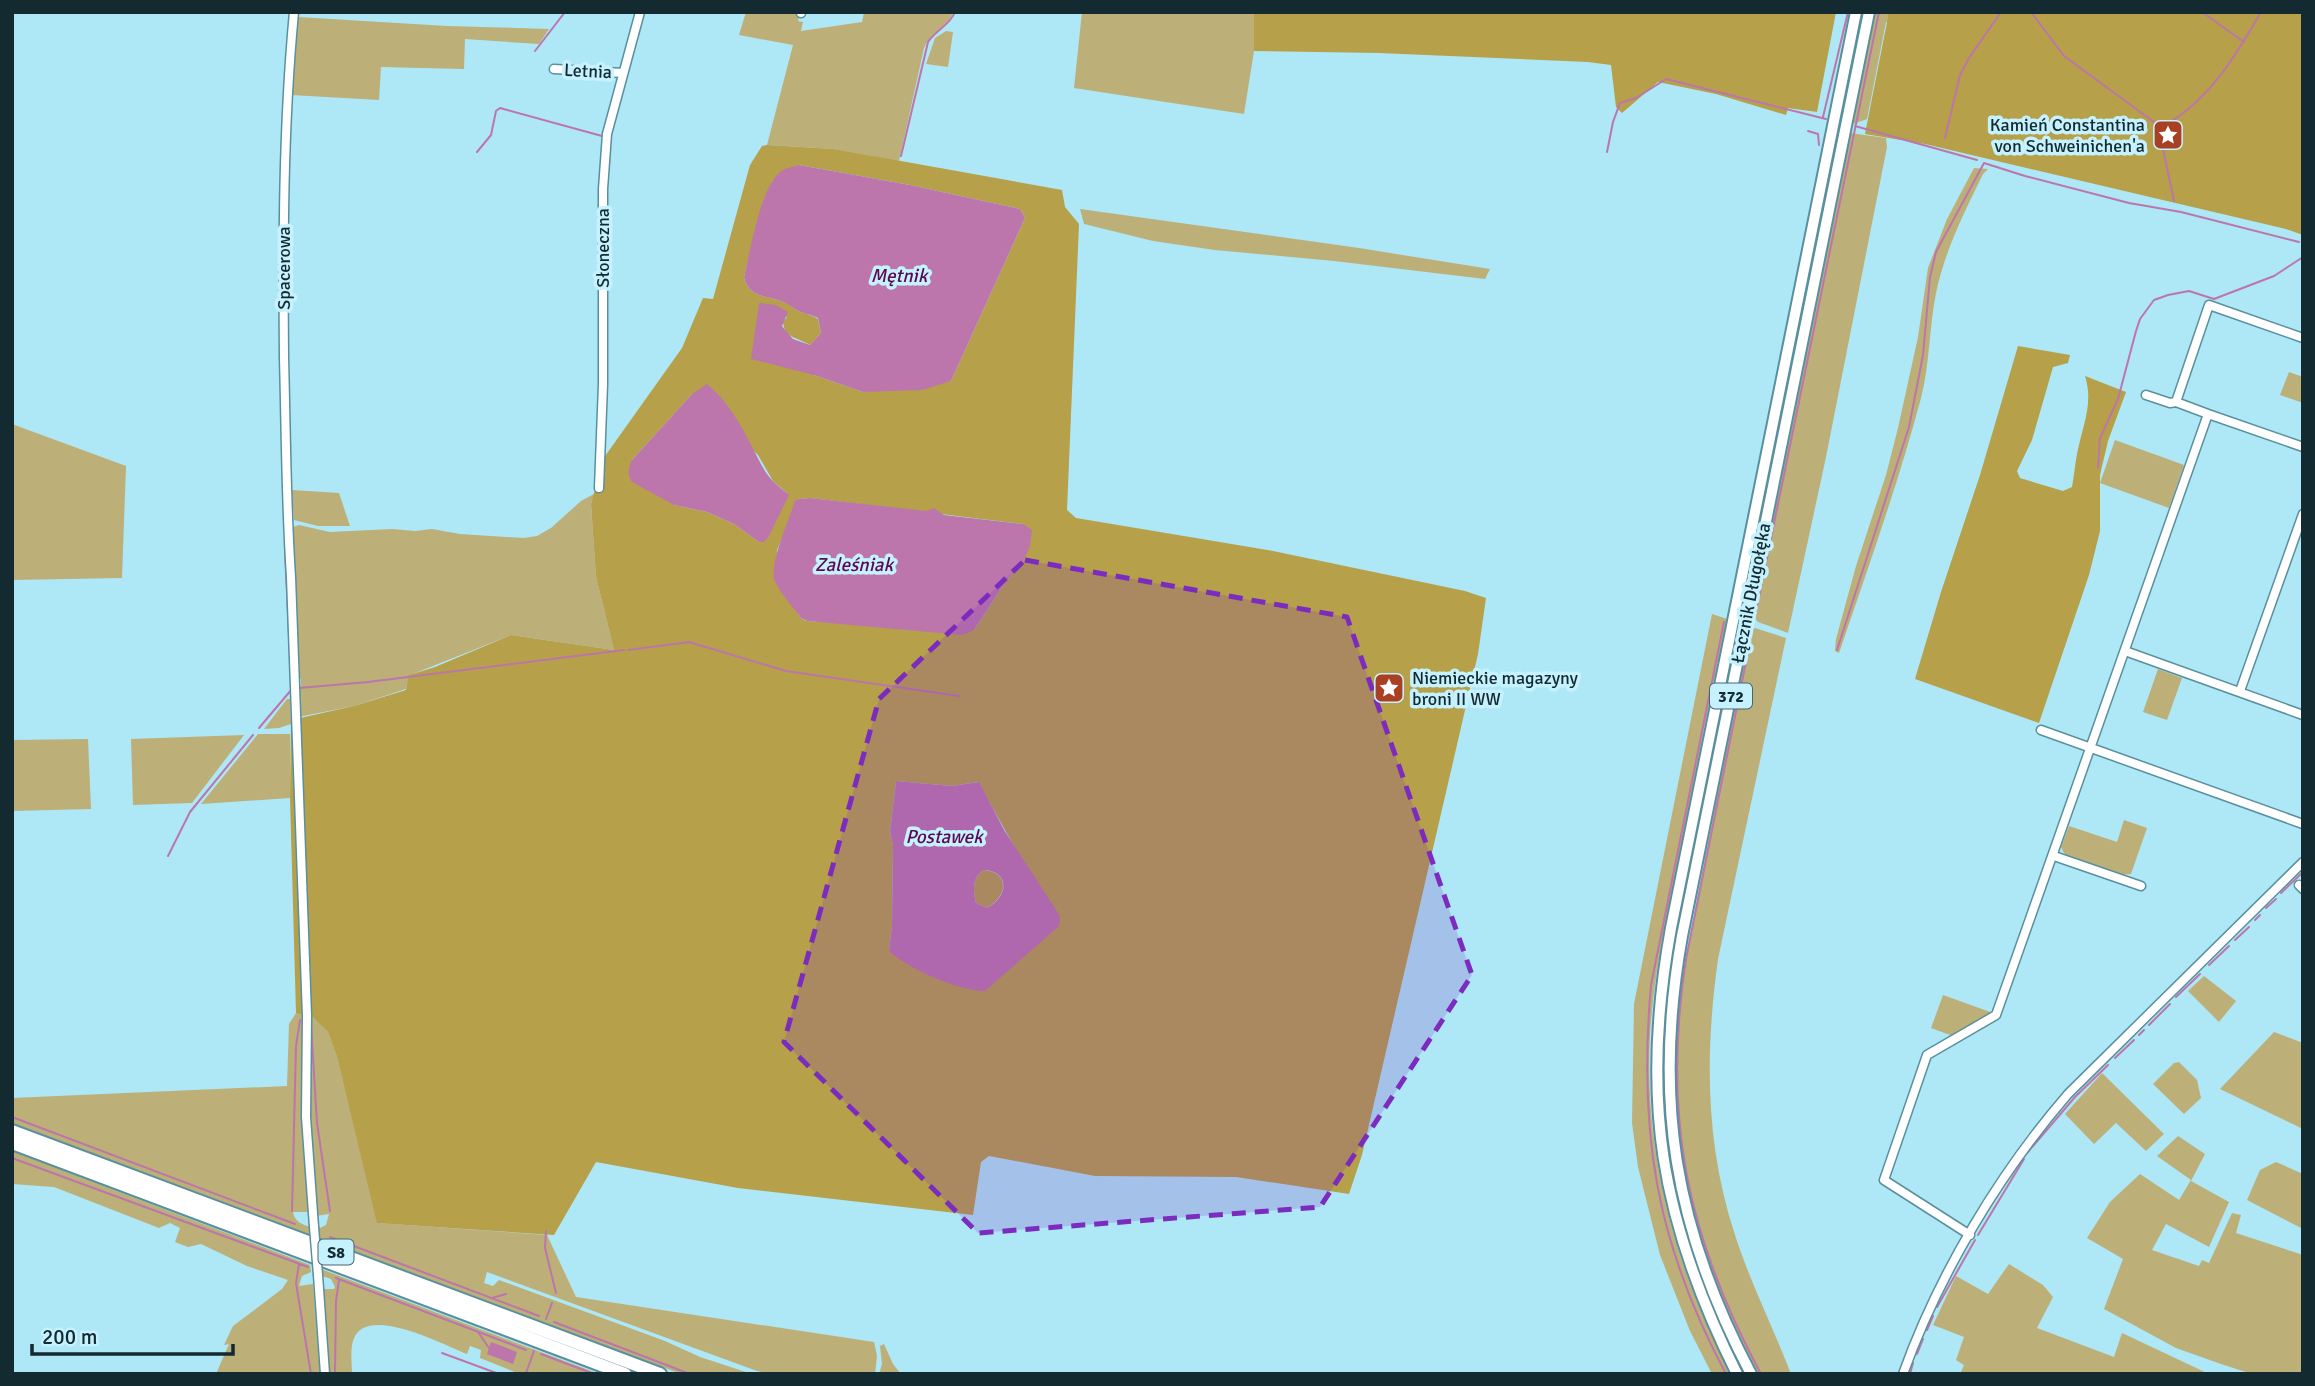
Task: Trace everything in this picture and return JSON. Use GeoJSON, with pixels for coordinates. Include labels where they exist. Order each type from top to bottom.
{"type":"FeatureCollection","features":[{"type":"Feature","properties":{"kind":"highway","name":"S8"},"geometry":{"type":"LineString","coordinates":[[12,1131],[660,1374]]}},
{"type":"Feature","properties":{"kind":"highway","name":"S8"},"geometry":{"type":"LineString","coordinates":[[12,1143],[625,1374]]}},
{"type":"Feature","properties":{"kind":"main road","name":"Łącznik Długołęka"},"geometry":{"type":"LineString","coordinates":[[1737,1374],[1708,1314],[1693,1275],[1670,1195],[1657,1103],[1659,1015],[1671,928],[1856,12]]}},
{"type":"Feature","properties":{"kind":"main road","name":"Łącznik Długołęka"},"geometry":{"type":"LineString","coordinates":[[1751,1374],[1711,1290],[1683,1201],[1670,1114],[1670,1026],[1682,936],[1869,12]]}},
{"type":"Feature","properties":{"kind":"street","name":"Spacerowa"},"geometry":{"type":"LineString","coordinates":[[294,12],[284,171],[287,524],[307,1016],[306,1117],[326,1374]]}},
{"type":"Feature","properties":{"kind":"street","name":"Słoneczna"},"geometry":{"type":"LineString","coordinates":[[599,488],[603,384],[603,189],[607,134],[640,12]]}},
{"type":"Feature","properties":{"kind":"street","name":"Letnia"},"geometry":{"type":"LineString","coordinates":[[554,69],[623,73]]}},
{"type":"Feature","properties":{"kind":"street"},"geometry":{"type":"LineString","coordinates":[[2176,402],[2210,305],[2303,338]]}},
{"type":"Feature","properties":{"kind":"street"},"geometry":{"type":"LineString","coordinates":[[2146,395],[2170,403],[2176,402],[2303,447]]}},
{"type":"Feature","properties":{"kind":"street"},"geometry":{"type":"LineString","coordinates":[[1970,1235],[1884,1180],[1927,1055],[1996,1015],[2208,414]]}},
{"type":"Feature","properties":{"kind":"street"},"geometry":{"type":"LineString","coordinates":[[2240,691],[2303,514]]}},
{"type":"Feature","properties":{"kind":"street"},"geometry":{"type":"LineString","coordinates":[[2125,651],[2303,715]]}},
{"type":"Feature","properties":{"kind":"street"},"geometry":{"type":"LineString","coordinates":[[2041,730],[2303,824]]}},
{"type":"Feature","properties":{"kind":"street"},"geometry":{"type":"LineString","coordinates":[[2054,856],[2141,886]]}},
{"type":"Feature","properties":{"kind":"street"},"geometry":{"type":"LineString","coordinates":[[1903,1374],[1938,1288],[2033,1135],[2068,1094],[2303,862]]}},
{"type":"Feature","properties":{"kind":"highlighted area"},"geometry":{"type":"Polygon","coordinates":[[[1025,560],[1347,617],[1472,975],[1320,1207],[978,1233],[784,1042],[879,699],[1025,560]]]}},
{"type":"Feature","properties":{"kind":"shaded area"},"geometry":{"type":"Polygon","coordinates":[[[746,12],[800,12],[798,21],[803,22],[801,31],[862,22],[864,12],[953,12],[924,48],[899,161],[834,149],[767,145],[793,45],[739,35],[746,12]]]}},
{"type":"Feature","properties":{"kind":"shaded area"},"geometry":{"type":"Polygon","coordinates":[[[1082,12],[1254,12],[1254,51],[1244,114],[1074,88],[1082,12]]]}},
{"type":"Feature","properties":{"kind":"shaded area"},"geometry":{"type":"Polygon","coordinates":[[[1254,12],[1836,12],[1817,112],[1788,108],[1786,115],[1716,94],[1658,82],[1622,113],[1616,107],[1611,65],[1588,62],[1379,53],[1254,51],[1254,12]]]}},
{"type":"Feature","properties":{"kind":"shaded area"},"geometry":{"type":"Polygon","coordinates":[[[1875,12],[1987,12],[1886,22],[1867,119],[1853,124],[1875,12]]]}},
{"type":"Feature","properties":{"kind":"shaded area"},"geometry":{"type":"Polygon","coordinates":[[[1889,12],[2303,12],[2303,235],[1925,144],[1865,134],[1889,12]]]}},
{"type":"Feature","properties":{"kind":"shaded area"},"geometry":{"type":"Polygon","coordinates":[[[298,17],[549,29],[539,44],[465,39],[464,69],[381,67],[379,100],[291,95],[298,17]]]}},
{"type":"Feature","properties":{"kind":"shaded area"},"geometry":{"type":"Polygon","coordinates":[[[946,31],[953,32],[948,67],[926,64],[935,38],[946,31]]]}},
{"type":"Feature","properties":{"kind":"shaded area"},"geometry":{"type":"Polygon","coordinates":[[[1850,133],[1886,138],[1887,147],[1826,457],[1788,633],[1758,622],[1753,616],[1850,133]]]}},
{"type":"Feature","properties":{"kind":"shaded area"},"geometry":{"type":"Polygon","coordinates":[[[762,146],[834,149],[1062,190],[1065,207],[1079,224],[1067,510],[1076,518],[1273,551],[1465,591],[1486,598],[1478,654],[1362,1155],[1349,1194],[1236,1177],[1095,1176],[989,1156],[981,1162],[973,1215],[738,1188],[596,1162],[554,1235],[377,1223],[337,1057],[328,1032],[311,1015],[309,1018],[296,1013],[290,798],[291,720],[354,706],[406,690],[409,675],[511,635],[614,650],[596,577],[591,504],[603,459],[682,348],[703,298],[713,299],[750,165],[762,146]],[[799,165],[773,180],[757,223],[744,277],[754,293],[785,303],[818,319],[821,333],[810,345],[786,331],[783,322],[787,317],[759,303],[814,375],[863,392],[951,381],[1025,218],[1020,209],[799,165]],[[692,394],[632,460],[674,505],[707,512],[734,524],[759,542],[764,542],[787,493],[773,481],[758,455],[692,394]],[[810,498],[798,499],[777,550],[776,583],[806,621],[974,630],[1006,581],[1023,562],[1023,524],[810,498]],[[896,781],[890,832],[893,845],[889,951],[1059,926],[978,782],[952,786],[896,781]]]}},
{"type":"Feature","properties":{"kind":"shaded area"},"geometry":{"type":"Polygon","coordinates":[[[1974,168],[1988,169],[1969,203],[1944,262],[1934,306],[1921,398],[1893,494],[1839,653],[1835,651],[1836,639],[1898,428],[1918,337],[1928,268],[1947,219],[1974,168]]]}},
{"type":"Feature","properties":{"kind":"shaded area"},"geometry":{"type":"Polygon","coordinates":[[[1080,209],[1490,269],[1485,279],[1153,241],[1084,224],[1080,209]]]}},
{"type":"Feature","properties":{"kind":"shaded area"},"geometry":{"type":"Polygon","coordinates":[[[2018,346],[2070,355],[2068,363],[2053,367],[2032,440],[2017,471],[2020,478],[2063,491],[2072,487],[2088,406],[2085,376],[2126,392],[2108,441],[2100,475],[2100,531],[2089,575],[2039,723],[1915,679],[2018,346]]]}},
{"type":"Feature","properties":{"kind":"shaded area"},"geometry":{"type":"Polygon","coordinates":[[[2289,372],[2303,377],[2303,403],[2280,395],[2289,372]]]}},
{"type":"Feature","properties":{"kind":"shaded area"},"geometry":{"type":"Polygon","coordinates":[[[12,424],[126,466],[122,578],[12,580],[12,424]]]}},
{"type":"Feature","properties":{"kind":"shaded area"},"geometry":{"type":"Polygon","coordinates":[[[2115,440],[2184,465],[2169,508],[2100,483],[2115,440]]]}},
{"type":"Feature","properties":{"kind":"shaded area"},"geometry":{"type":"Polygon","coordinates":[[[292,490],[339,493],[350,526],[318,526],[294,520],[292,490]]]}},
{"type":"Feature","properties":{"kind":"shaded area"},"geometry":{"type":"Polygon","coordinates":[[[594,494],[591,504],[596,577],[614,650],[511,635],[410,675],[406,689],[354,706],[298,717],[297,688],[301,687],[301,679],[297,676],[293,527],[299,525],[330,532],[432,529],[460,534],[524,538],[537,536],[551,528],[581,501],[594,494]]]}},
{"type":"Feature","properties":{"kind":"shaded area"},"geometry":{"type":"Polygon","coordinates":[[[1712,614],[1727,619],[1660,952],[1653,998],[1649,1067],[1651,1112],[1666,1203],[1693,1290],[1710,1333],[1731,1374],[1712,1374],[1690,1331],[1660,1255],[1638,1167],[1632,1123],[1634,1004],[1712,614]]]}},
{"type":"Feature","properties":{"kind":"shaded area"},"geometry":{"type":"Polygon","coordinates":[[[1755,628],[1786,638],[1718,959],[1711,1029],[1710,1098],[1725,1201],[1748,1270],[1791,1374],[1758,1374],[1713,1281],[1690,1207],[1683,1174],[1675,1099],[1678,999],[1749,630],[1755,628]]]}},
{"type":"Feature","properties":{"kind":"shaded area"},"geometry":{"type":"Polygon","coordinates":[[[2158,669],[2182,678],[2167,720],[2143,712],[2158,669]]]}},
{"type":"Feature","properties":{"kind":"shaded area"},"geometry":{"type":"Polygon","coordinates":[[[287,699],[290,699],[291,724],[264,729],[287,699]]]}},
{"type":"Feature","properties":{"kind":"shaded area"},"geometry":{"type":"Polygon","coordinates":[[[258,734],[290,734],[290,798],[201,804],[258,734]]]}},
{"type":"Feature","properties":{"kind":"shaded area"},"geometry":{"type":"Polygon","coordinates":[[[244,735],[192,803],[133,805],[131,739],[244,735]]]}},
{"type":"Feature","properties":{"kind":"shaded area"},"geometry":{"type":"Polygon","coordinates":[[[88,739],[91,809],[12,811],[12,740],[88,739]]]}},
{"type":"Feature","properties":{"kind":"shaded area"},"geometry":{"type":"Polygon","coordinates":[[[2124,820],[2147,828],[2131,874],[2120,875],[2065,855],[2061,847],[2069,826],[2117,842],[2124,820]]]}},
{"type":"Feature","properties":{"kind":"shaded area"},"geometry":{"type":"Polygon","coordinates":[[[983,870],[998,875],[1003,885],[999,897],[987,908],[976,903],[974,894],[975,881],[983,870]]]}},
{"type":"Feature","properties":{"kind":"shaded area"},"geometry":{"type":"Polygon","coordinates":[[[2204,976],[2236,1001],[2219,1022],[2188,991],[2204,976]]]}},
{"type":"Feature","properties":{"kind":"shaded area"},"geometry":{"type":"Polygon","coordinates":[[[1943,995],[1993,1013],[1953,1036],[1931,1028],[1943,995]]]}},
{"type":"Feature","properties":{"kind":"shaded area"},"geometry":{"type":"Polygon","coordinates":[[[296,1013],[303,1016],[301,1104],[308,1212],[293,1212],[300,1223],[320,1228],[326,1225],[329,1214],[316,1216],[309,1080],[311,1014],[328,1032],[337,1057],[378,1223],[547,1235],[576,1297],[874,1342],[877,1356],[875,1374],[770,1374],[757,1371],[487,1272],[484,1283],[493,1286],[499,1280],[665,1341],[700,1357],[752,1374],[681,1374],[12,1123],[12,1098],[287,1086],[289,1024],[296,1013]]]}},
{"type":"Feature","properties":{"kind":"shaded area"},"geometry":{"type":"Polygon","coordinates":[[[2274,1032],[2303,1043],[2303,1129],[2220,1089],[2274,1032]]]}},
{"type":"Feature","properties":{"kind":"shaded area"},"geometry":{"type":"Polygon","coordinates":[[[2179,1062],[2197,1080],[2201,1098],[2184,1114],[2153,1084],[2174,1063],[2179,1062]]]}},
{"type":"Feature","properties":{"kind":"shaded area"},"geometry":{"type":"Polygon","coordinates":[[[2102,1073],[2164,1134],[2146,1151],[2116,1123],[2094,1144],[2065,1114],[2102,1073]]]}},
{"type":"Feature","properties":{"kind":"shaded area"},"geometry":{"type":"Polygon","coordinates":[[[2178,1136],[2205,1154],[2191,1181],[2229,1202],[2209,1247],[2166,1224],[2152,1250],[2199,1266],[2202,1260],[2209,1263],[2232,1213],[2241,1215],[2236,1233],[2303,1255],[2303,1374],[2252,1374],[2221,1364],[2176,1348],[2104,1309],[2123,1259],[2087,1238],[2110,1202],[2140,1174],[2179,1200],[2191,1180],[2157,1156],[2178,1136]]]}},
{"type":"Feature","properties":{"kind":"shaded area"},"geometry":{"type":"Polygon","coordinates":[[[12,1151],[310,1265],[311,1272],[302,1276],[299,1286],[313,1284],[320,1374],[216,1374],[229,1344],[224,1345],[233,1326],[282,1289],[288,1280],[247,1266],[201,1244],[188,1247],[175,1242],[180,1228],[170,1223],[159,1228],[54,1187],[12,1184],[12,1151]]]}},
{"type":"Feature","properties":{"kind":"shaded area"},"geometry":{"type":"Polygon","coordinates":[[[2276,1162],[2303,1174],[2303,1229],[2247,1200],[2260,1170],[2276,1162]]]}},
{"type":"Feature","properties":{"kind":"shaded area"},"geometry":{"type":"Polygon","coordinates":[[[2009,1264],[2043,1285],[2053,1297],[2037,1328],[2114,1357],[2122,1333],[2209,1374],[1960,1374],[1964,1365],[1956,1360],[1964,1337],[1933,1325],[1956,1276],[1988,1294],[2009,1264]]]}},
{"type":"Feature","properties":{"kind":"shaded area"},"geometry":{"type":"Polygon","coordinates":[[[321,1269],[599,1374],[520,1374],[480,1358],[481,1350],[470,1346],[467,1354],[406,1330],[372,1325],[360,1330],[353,1341],[352,1374],[329,1374],[322,1289],[335,1287],[331,1279],[322,1276],[321,1269]]]}},
{"type":"Feature","properties":{"kind":"shaded area"},"geometry":{"type":"Polygon","coordinates":[[[884,1344],[901,1374],[879,1374],[882,1364],[880,1346],[884,1344]]]}},
{"type":"Feature","properties":{"kind":"water","name":"Mętnik"},"geometry":{"type":"Polygon","coordinates":[[[799,165],[1020,209],[1025,218],[951,381],[922,390],[863,392],[814,375],[751,359],[759,303],[776,305],[788,312],[782,326],[793,339],[810,345],[821,333],[818,318],[783,302],[754,293],[744,277],[766,193],[779,173],[799,165]]]}},
{"type":"Feature","properties":{"kind":"water"},"geometry":{"type":"Polygon","coordinates":[[[707,384],[733,414],[767,475],[789,495],[764,542],[759,542],[734,524],[707,512],[674,505],[632,482],[629,476],[632,460],[692,394],[707,384]]]}},
{"type":"Feature","properties":{"kind":"water","name":"Zaleśniak"},"geometry":{"type":"Polygon","coordinates":[[[810,498],[926,511],[934,508],[944,515],[1023,524],[1032,530],[1030,546],[1023,562],[1006,581],[974,630],[962,635],[807,621],[801,618],[775,582],[774,565],[795,501],[810,498]]]}},
{"type":"Feature","properties":{"kind":"water","name":"Postawek"},"geometry":{"type":"Polygon","coordinates":[[[896,781],[952,786],[979,782],[1004,830],[1060,916],[1059,926],[985,991],[948,983],[909,965],[889,951],[893,845],[890,832],[896,781]],[[983,870],[974,885],[976,903],[987,908],[1003,891],[1002,879],[992,871],[983,870]]]}},
{"type":"Feature","properties":{"kind":"water"},"geometry":{"type":"Polygon","coordinates":[[[491,1342],[517,1352],[513,1364],[487,1354],[491,1342]]]}},
{"type":"Feature","properties":{"kind":"waterway"},"geometry":{"type":"LineString","coordinates":[[535,51],[565,12]]}},
{"type":"Feature","properties":{"kind":"waterway"},"geometry":{"type":"LineString","coordinates":[[901,156],[928,42],[950,21],[955,12]]}},
{"type":"Feature","properties":{"kind":"waterway"},"geometry":{"type":"LineString","coordinates":[[1823,117],[1848,12]]}},
{"type":"Feature","properties":{"kind":"waterway"},"geometry":{"type":"LineString","coordinates":[[1755,616],[1879,12]]}},
{"type":"Feature","properties":{"kind":"waterway"},"geometry":{"type":"LineString","coordinates":[[1945,138],[1960,75],[2001,12]]}},
{"type":"Feature","properties":{"kind":"waterway"},"geometry":{"type":"LineString","coordinates":[[2031,12],[2064,56],[2158,125],[2174,201]]}},
{"type":"Feature","properties":{"kind":"waterway"},"geometry":{"type":"LineString","coordinates":[[2202,12],[2244,42]]}},
{"type":"Feature","properties":{"kind":"waterway"},"geometry":{"type":"LineString","coordinates":[[2169,123],[2198,100],[2222,73],[2261,12]]}},
{"type":"Feature","properties":{"kind":"waterway"},"geometry":{"type":"LineString","coordinates":[[1607,152],[1620,103],[1636,98],[1666,79],[1826,119]]}},
{"type":"Feature","properties":{"kind":"waterway"},"geometry":{"type":"LineString","coordinates":[[477,152],[491,135],[496,111],[500,108],[602,136]]}},
{"type":"Feature","properties":{"kind":"waterway"},"geometry":{"type":"LineString","coordinates":[[1855,126],[1977,160]]}},
{"type":"Feature","properties":{"kind":"waterway"},"geometry":{"type":"LineString","coordinates":[[1808,131],[1818,134],[1819,145]]}},
{"type":"Feature","properties":{"kind":"waterway"},"geometry":{"type":"LineString","coordinates":[[1837,650],[1909,427],[1923,355],[1930,277],[1936,252],[1984,163],[2129,203],[2181,212],[2299,242]]}},
{"type":"Feature","properties":{"kind":"waterway"},"geometry":{"type":"LineString","coordinates":[[2098,468],[2100,438],[2118,399],[2140,319],[2154,300],[2189,291],[2214,299],[2274,276],[2303,257]]}},
{"type":"Feature","properties":{"kind":"waterway"},"geometry":{"type":"LineString","coordinates":[[285,550],[291,678]]}},
{"type":"Feature","properties":{"kind":"waterway"},"geometry":{"type":"LineString","coordinates":[[1724,622],[1651,985],[1647,1089],[1657,1186],[1668,1232],[1702,1326],[1726,1374]]}},
{"type":"Feature","properties":{"kind":"waterway"},"geometry":{"type":"LineString","coordinates":[[1752,632],[1686,959],[1679,1016],[1677,1070],[1679,1122],[1686,1173],[1698,1223],[1735,1323],[1761,1374]]}},
{"type":"Feature","properties":{"kind":"waterway"},"geometry":{"type":"LineString","coordinates":[[628,650],[689,642],[786,671],[959,696]]}},
{"type":"Feature","properties":{"kind":"waterway"},"geometry":{"type":"LineString","coordinates":[[299,688],[624,650]]}},
{"type":"Feature","properties":{"kind":"waterway"},"geometry":{"type":"LineString","coordinates":[[259,728],[292,689]]}},
{"type":"Feature","properties":{"kind":"waterway"},"geometry":{"type":"LineString","coordinates":[[168,856],[190,812],[253,735]]}},
{"type":"Feature","properties":{"kind":"waterway"},"geometry":{"type":"LineString","coordinates":[[2281,893],[2303,872]]}},
{"type":"Feature","properties":{"kind":"waterway"},"geometry":{"type":"LineString","coordinates":[[2266,908],[2276,899]]}},
{"type":"Feature","properties":{"kind":"waterway"},"geometry":{"type":"LineString","coordinates":[[2255,920],[2260,915]]}},
{"type":"Feature","properties":{"kind":"waterway"},"geometry":{"type":"LineString","coordinates":[[2235,940],[2249,927]]}},
{"type":"Feature","properties":{"kind":"waterway"},"geometry":{"type":"LineString","coordinates":[[2209,965],[2229,946]]}},
{"type":"Feature","properties":{"kind":"waterway"},"geometry":{"type":"LineString","coordinates":[[2176,997],[2200,974]]}},
{"type":"Feature","properties":{"kind":"waterway"},"geometry":{"type":"LineString","coordinates":[[2149,1025],[2170,1004]]}},
{"type":"Feature","properties":{"kind":"waterway"},"geometry":{"type":"LineString","coordinates":[[292,1211],[296,1046],[300,1020]]}},
{"type":"Feature","properties":{"kind":"waterway"},"geometry":{"type":"LineString","coordinates":[[311,1024],[317,1123],[330,1211]]}},
{"type":"Feature","properties":{"kind":"waterway"},"geometry":{"type":"LineString","coordinates":[[2139,1035],[2144,1030]]}},
{"type":"Feature","properties":{"kind":"waterway"},"geometry":{"type":"LineString","coordinates":[[2115,1058],[2134,1040]]}},
{"type":"Feature","properties":{"kind":"waterway"},"geometry":{"type":"LineString","coordinates":[[2027,1153],[2075,1097],[2108,1065]]}},
{"type":"Feature","properties":{"kind":"waterway"},"geometry":{"type":"LineString","coordinates":[[12,1117],[295,1224]]}},
{"type":"Feature","properties":{"kind":"waterway"},"geometry":{"type":"LineString","coordinates":[[12,1158],[308,1267]]}},
{"type":"Feature","properties":{"kind":"waterway"},"geometry":{"type":"LineString","coordinates":[[1978,1235],[2024,1159]]}},
{"type":"Feature","properties":{"kind":"waterway"},"geometry":{"type":"LineString","coordinates":[[546,1231],[545,1248],[556,1293]]}},
{"type":"Feature","properties":{"kind":"waterway"},"geometry":{"type":"LineString","coordinates":[[330,1237],[539,1316]]}},
{"type":"Feature","properties":{"kind":"waterway"},"geometry":{"type":"LineString","coordinates":[[1937,1307],[1975,1240]]}},
{"type":"Feature","properties":{"kind":"waterway"},"geometry":{"type":"LineString","coordinates":[[299,1264],[296,1283],[311,1374]]}},
{"type":"Feature","properties":{"kind":"waterway"},"geometry":{"type":"LineString","coordinates":[[336,1278],[526,1350]]}},
{"type":"Feature","properties":{"kind":"waterway"},"geometry":{"type":"LineString","coordinates":[[335,1374],[336,1301],[339,1280]]}},
{"type":"Feature","properties":{"kind":"waterway"},"geometry":{"type":"LineString","coordinates":[[492,1298],[506,1294]]}},
{"type":"Feature","properties":{"kind":"waterway"},"geometry":{"type":"LineString","coordinates":[[546,1319],[552,1303]]}},
{"type":"Feature","properties":{"kind":"waterway"},"geometry":{"type":"LineString","coordinates":[[1927,1330],[1933,1316]]}},
{"type":"Feature","properties":{"kind":"waterway"},"geometry":{"type":"LineString","coordinates":[[554,1322],[690,1374]]}},
{"type":"Feature","properties":{"kind":"waterway"},"geometry":{"type":"LineString","coordinates":[[478,1332],[489,1348]]}},
{"type":"Feature","properties":{"kind":"waterway"},"geometry":{"type":"LineString","coordinates":[[1917,1354],[1923,1339]]}},
{"type":"Feature","properties":{"kind":"waterway"},"geometry":{"type":"LineString","coordinates":[[526,1373],[534,1351]]}},
{"type":"Feature","properties":{"kind":"waterway"},"geometry":{"type":"LineString","coordinates":[[442,1353],[499,1374]]}},
{"type":"Feature","properties":{"kind":"waterway"},"geometry":{"type":"LineString","coordinates":[[541,1354],[594,1374]]}},
{"type":"Feature","properties":{"kind":"waterway"},"geometry":{"type":"LineString","coordinates":[[1910,1374],[1913,1363]]}},
{"type":"Feature","properties":{"kind":"place","name":"Kamień Constantina von Schweinichen'a"},"geometry":{"type":"Point","coordinates":[2168,135]}},
{"type":"Feature","properties":{"kind":"place","name":"Niemieckie magazyny broni II WW"},"geometry":{"type":"Point","coordinates":[1389,688]}}]}
